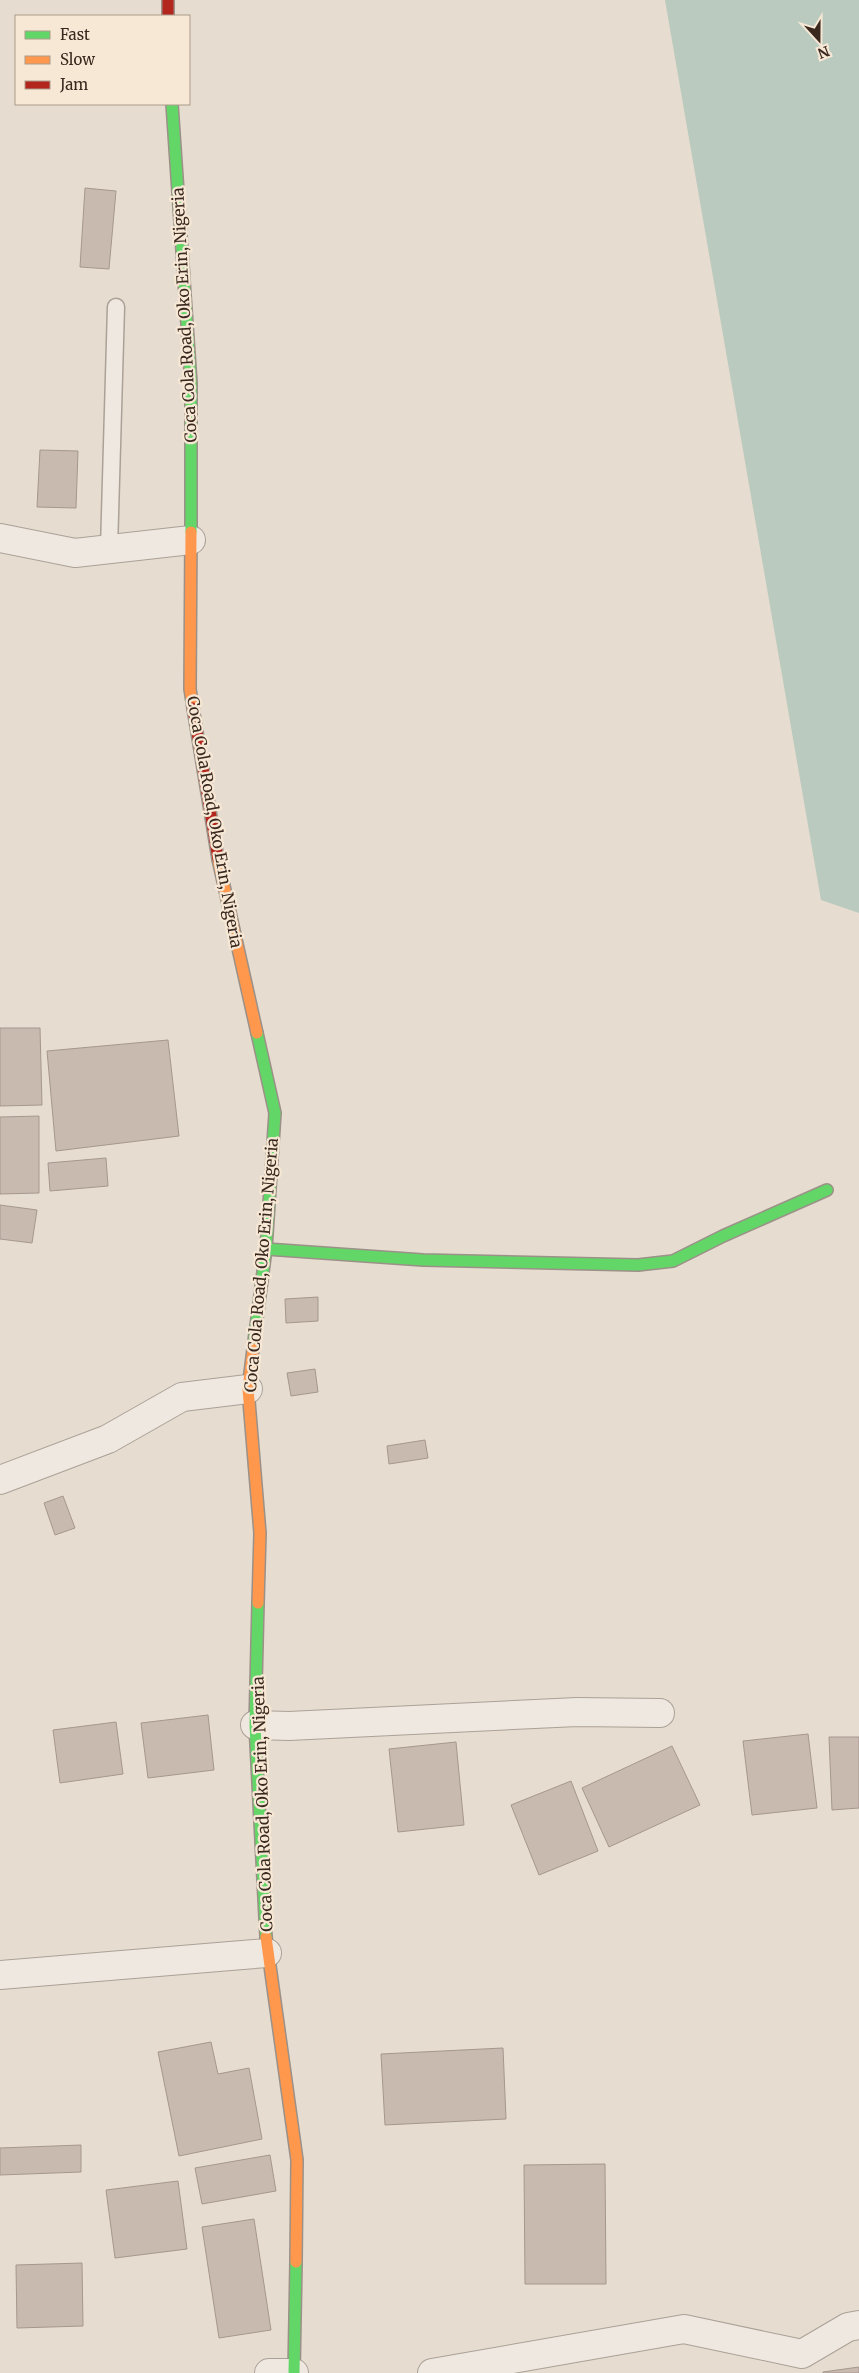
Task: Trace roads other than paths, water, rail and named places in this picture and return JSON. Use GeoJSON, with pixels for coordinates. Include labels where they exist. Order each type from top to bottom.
{"type":"FeatureCollection","features":[{"type":"Feature","properties":{"kind":"street"},"geometry":{"type":"LineString","coordinates":[[168,0],[168,15]]}},
{"type":"Feature","properties":{"kind":"street","name":"Coca Cola Road, Oko Erin, Nigeria"},"geometry":{"type":"LineString","coordinates":[[172,105],[191,383],[190,689],[223,886],[275,1113],[266,1249],[248,1389],[260,1534],[255,1725],[267,1953],[297,2160],[294,2373]]}},
{"type":"Feature","properties":{"kind":"street"},"geometry":{"type":"LineString","coordinates":[[0,538],[75,553],[191,540]]}},
{"type":"Feature","properties":{"kind":"street"},"geometry":{"type":"LineString","coordinates":[[266,1249],[423,1260],[638,1265],[681,1258],[723,1236],[827,1190]]}},
{"type":"Feature","properties":{"kind":"street"},"geometry":{"type":"LineString","coordinates":[[0,1480],[108,1439],[182,1397],[248,1389]]}},
{"type":"Feature","properties":{"kind":"street"},"geometry":{"type":"LineString","coordinates":[[255,1725],[289,1726],[577,1712],[660,1713]]}},
{"type":"Feature","properties":{"kind":"street"},"geometry":{"type":"LineString","coordinates":[[0,1975],[267,1953]]}},
{"type":"Feature","properties":{"kind":"street"},"geometry":{"type":"LineString","coordinates":[[432,2373],[684,2329],[802,2354],[848,2327],[859,2325]]}},
{"type":"Feature","properties":{"kind":"street"},"geometry":{"type":"LineString","coordinates":[[269,2373],[294,2373]]}},
{"type":"Feature","properties":{"kind":"lane"},"geometry":{"type":"LineString","coordinates":[[109,549],[116,307]]}}]}
